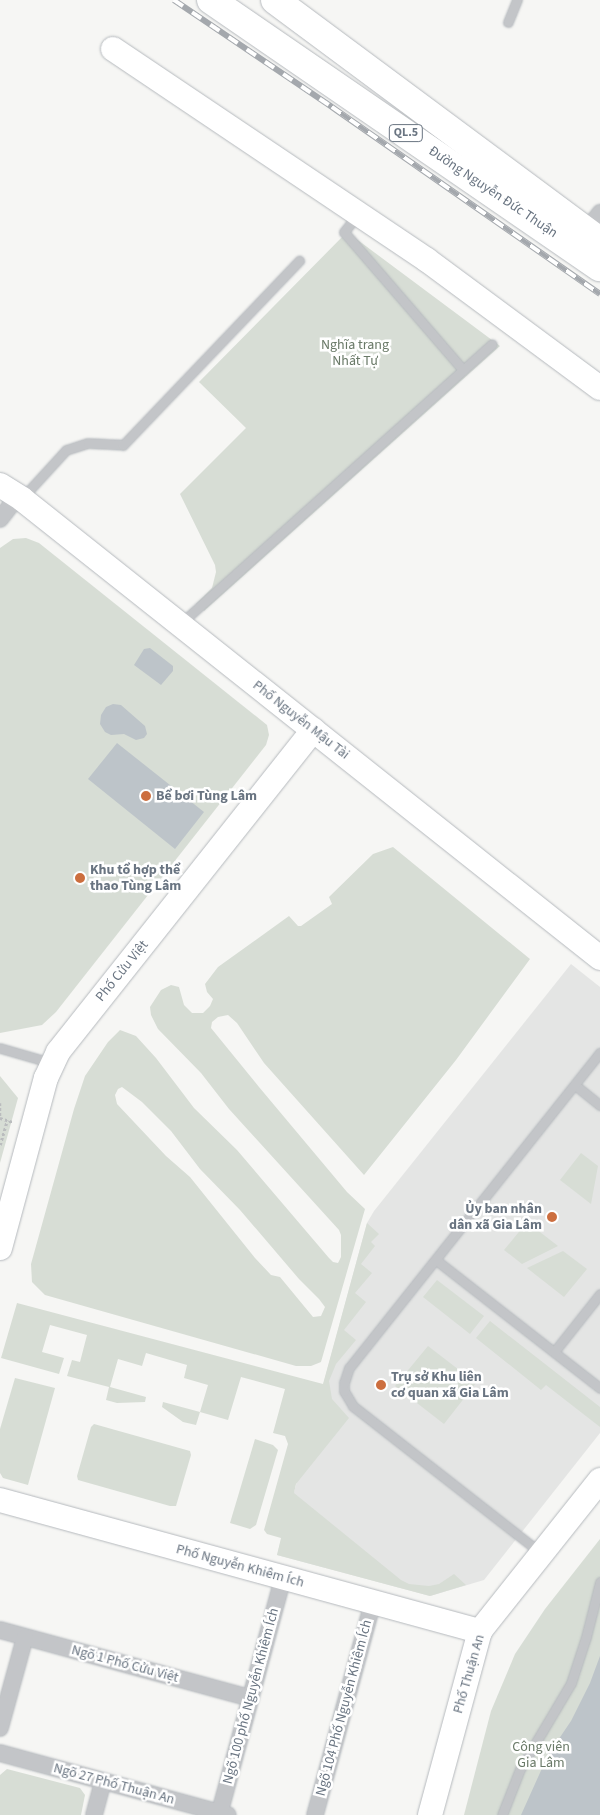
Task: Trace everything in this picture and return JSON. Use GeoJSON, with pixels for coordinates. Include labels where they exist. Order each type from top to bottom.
{"type":"FeatureCollection","features":[{"type":"Feature","properties":{"kind":"highway","name":"Đường Nguyễn Đức Thuận"},"geometry":{"type":"LineString","coordinates":[[211,0],[600,266]]}},
{"type":"Feature","properties":{"kind":"highway","name":"Đường Nguyễn Đức Thuận"},"geometry":{"type":"LineString","coordinates":[[281,2],[595,228]]}},
{"type":"Feature","properties":{"kind":"street"},"geometry":{"type":"LineString","coordinates":[[113,49],[359,213],[500,312],[600,388]]}},
{"type":"Feature","properties":{"kind":"street"},"geometry":{"type":"LineString","coordinates":[[0,520],[13,493]]}},
{"type":"Feature","properties":{"kind":"street","name":"Phố Nguyễn Mậu Tài"},"geometry":{"type":"LineString","coordinates":[[13,493],[600,958]]}},
{"type":"Feature","properties":{"kind":"street","name":"Phố Cửu Việt"},"geometry":{"type":"LineString","coordinates":[[0,1248],[46,1078],[52,1063],[66,1041],[313,730]]}},
{"type":"Feature","properties":{"kind":"street","name":"Phố Thuận An"},"geometry":{"type":"LineString","coordinates":[[430,1815],[480,1631],[600,1480]]}},
{"type":"Feature","properties":{"kind":"street","name":"Phố Nguyễn Khiêm Ích"},"geometry":{"type":"LineString","coordinates":[[0,1500],[480,1631]]}},
{"type":"Feature","properties":{"kind":"street","name":"Ngõ 100 phố Nguyễn Khiêm Ích"},"geometry":{"type":"LineString","coordinates":[[222,1814],[284,1578]]}},
{"type":"Feature","properties":{"kind":"street","name":"Ngõ 104 Phố Nguyễn Khiêm Ích"},"geometry":{"type":"LineString","coordinates":[[315,1815],[373,1602]]}},
{"type":"Feature","properties":{"kind":"street","name":"Ngõ 1 Phố Cửu Việt"},"geometry":{"type":"LineString","coordinates":[[0,1630],[251,1698]]}},
{"type":"Feature","properties":{"kind":"street"},"geometry":{"type":"LineString","coordinates":[[0,1728],[25,1637]]}},
{"type":"Feature","properties":{"kind":"street","name":"Ngõ 27 Phố Thuận An"},"geometry":{"type":"LineString","coordinates":[[0,1753],[222,1814]]}},
{"type":"Feature","properties":{"kind":"street"},"geometry":{"type":"LineString","coordinates":[[94,1815],[103,1781]]}},
{"type":"Feature","properties":{"kind":"lane"},"geometry":{"type":"LineString","coordinates":[[508,22],[517,0]]}},
{"type":"Feature","properties":{"kind":"lane"},"geometry":{"type":"LineString","coordinates":[[359,213],[344,232],[463,370]]}},
{"type":"Feature","properties":{"kind":"lane"},"geometry":{"type":"LineString","coordinates":[[13,493],[66,450],[88,443],[123,445],[299,261]]}},
{"type":"Feature","properties":{"kind":"lane"},"geometry":{"type":"LineString","coordinates":[[179,624],[492,344]]}},
{"type":"Feature","properties":{"kind":"lane"},"geometry":{"type":"LineString","coordinates":[[0,1048],[52,1063]]}},
{"type":"Feature","properties":{"kind":"lane"},"geometry":{"type":"LineString","coordinates":[[541,1554],[353,1406],[344,1391],[344,1383],[350,1368],[600,1053]]}},
{"type":"Feature","properties":{"kind":"lane"},"geometry":{"type":"LineString","coordinates":[[575,1085],[600,1105]]}},
{"type":"Feature","properties":{"kind":"lane"},"geometry":{"type":"LineString","coordinates":[[436,1260],[600,1388]]}},
{"type":"Feature","properties":{"kind":"lane"},"geometry":{"type":"LineString","coordinates":[[554,1352],[600,1294]]}},
{"type":"Feature","properties":{"kind":"lane"},"geometry":{"type":"LineString","coordinates":[[502,1815],[520,1769],[571,1683],[586,1637],[600,1582]]}},
{"type":"Feature","properties":{"kind":"path"},"geometry":{"type":"LineString","coordinates":[[0,1103],[0,1118],[13,1122]]}},
{"type":"Feature","properties":{"kind":"path"},"geometry":{"type":"LineString","coordinates":[[0,1145],[7,1120]]}},
{"type":"Feature","properties":{"kind":"shaded area"},"geometry":{"type":"Polygon","coordinates":[[[150,648],[173,666],[173,671],[161,685],[134,665],[144,649],[150,648]]]}},
{"type":"Feature","properties":{"kind":"shaded area"},"geometry":{"type":"Polygon","coordinates":[[[113,704],[121,705],[145,726],[147,734],[144,738],[136,740],[124,734],[111,735],[105,732],[100,724],[101,715],[106,707],[113,704]]]}},
{"type":"Feature","properties":{"kind":"shaded area","name":"Bể bơi Tùng Lâm"},"geometry":{"type":"Polygon","coordinates":[[[117,743],[204,812],[175,849],[88,779],[117,743]]]}},
{"type":"Feature","properties":{"kind":"shaded area"},"geometry":{"type":"Polygon","coordinates":[[[571,964],[600,987],[600,1433],[484,1580],[430,1596],[277,1555],[367,1223],[374,1211],[571,964]]]}},
{"type":"Feature","properties":{"kind":"shaded area"},"geometry":{"type":"Polygon","coordinates":[[[600,1656],[600,1815],[521,1815],[548,1755],[571,1721],[590,1683],[600,1656]]]}},
{"type":"Feature","properties":{"kind":"green space","name":"Nghĩa trang Nhất Tự"},"geometry":{"type":"Polygon","coordinates":[[[347,232],[500,346],[204,611],[196,604],[212,588],[216,572],[215,565],[180,494],[246,428],[199,382],[347,232]]]}},
{"type":"Feature","properties":{"kind":"green space","name":"Khu tổ hợp thể thao Tùng Lâm"},"geometry":{"type":"Polygon","coordinates":[[[26,538],[39,543],[267,725],[269,735],[266,745],[56,1012],[42,1025],[0,1033],[0,548],[13,539],[26,538]]]}},
{"type":"Feature","properties":{"kind":"green space"},"geometry":{"type":"Polygon","coordinates":[[[393,847],[530,959],[456,1060],[364,1175],[264,1063],[237,1023],[228,1015],[218,1017],[212,1022],[211,1028],[259,1087],[347,1192],[365,1209],[321,1362],[311,1366],[296,1366],[45,1295],[32,1282],[31,1264],[74,1109],[85,1076],[108,1042],[120,1030],[136,1036],[156,1058],[194,1108],[237,1150],[329,1258],[333,1262],[338,1263],[341,1257],[341,1235],[339,1230],[229,1109],[201,1073],[158,1029],[151,1015],[150,1007],[161,990],[171,985],[179,987],[184,1005],[192,1013],[203,1013],[210,1006],[213,999],[207,992],[205,984],[218,967],[289,916],[298,926],[301,926],[332,904],[329,897],[373,854],[393,847]],[[122,1087],[118,1089],[115,1095],[117,1104],[166,1156],[190,1177],[255,1258],[271,1275],[280,1277],[313,1317],[321,1316],[325,1307],[319,1299],[299,1279],[240,1210],[200,1169],[171,1131],[142,1102],[122,1087]]]}},
{"type":"Feature","properties":{"kind":"green space"},"geometry":{"type":"Polygon","coordinates":[[[0,1076],[18,1098],[0,1163],[0,1076]]]}},
{"type":"Feature","properties":{"kind":"green space"},"geometry":{"type":"Polygon","coordinates":[[[581,1153],[598,1166],[591,1204],[560,1180],[581,1153]]]}},
{"type":"Feature","properties":{"kind":"green space"},"geometry":{"type":"Polygon","coordinates":[[[527,1222],[558,1246],[522,1264],[504,1250],[527,1222]]]}},
{"type":"Feature","properties":{"kind":"green space"},"geometry":{"type":"Polygon","coordinates":[[[367,1223],[379,1234],[371,1242],[375,1246],[361,1264],[372,1273],[355,1293],[366,1302],[344,1330],[356,1340],[336,1364],[329,1381],[332,1399],[349,1418],[296,1484],[294,1493],[401,1580],[409,1584],[429,1586],[439,1584],[454,1574],[466,1585],[430,1596],[277,1555],[281,1538],[267,1534],[264,1530],[288,1444],[285,1436],[273,1433],[285,1389],[241,1377],[228,1420],[200,1412],[208,1385],[184,1378],[187,1365],[146,1353],[142,1366],[118,1359],[110,1387],[146,1397],[145,1402],[117,1403],[106,1400],[109,1387],[67,1376],[72,1360],[80,1362],[87,1335],[50,1325],[42,1352],[64,1358],[59,1374],[1,1358],[17,1303],[323,1384],[367,1223]]]}},
{"type":"Feature","properties":{"kind":"green space"},"geometry":{"type":"Polygon","coordinates":[[[563,1251],[587,1269],[564,1297],[527,1268],[563,1251]]]}},
{"type":"Feature","properties":{"kind":"green space"},"geometry":{"type":"Polygon","coordinates":[[[437,1280],[484,1316],[470,1334],[423,1297],[437,1280]]]}},
{"type":"Feature","properties":{"kind":"green space"},"geometry":{"type":"Polygon","coordinates":[[[490,1321],[600,1407],[600,1427],[546,1385],[541,1390],[476,1338],[490,1321]]]}},
{"type":"Feature","properties":{"kind":"green space"},"geometry":{"type":"Polygon","coordinates":[[[428,1346],[476,1383],[444,1424],[395,1386],[428,1346]]]}},
{"type":"Feature","properties":{"kind":"green space"},"geometry":{"type":"Polygon","coordinates":[[[15,1378],[55,1388],[28,1485],[3,1478],[0,1473],[0,1429],[15,1378]]]}},
{"type":"Feature","properties":{"kind":"green space"},"geometry":{"type":"Polygon","coordinates":[[[163,1402],[200,1412],[196,1425],[183,1422],[162,1407],[163,1402]]]}},
{"type":"Feature","properties":{"kind":"green space"},"geometry":{"type":"Polygon","coordinates":[[[94,1424],[190,1451],[191,1455],[176,1506],[170,1506],[78,1480],[77,1476],[91,1427],[94,1424]]]}},
{"type":"Feature","properties":{"kind":"green space"},"geometry":{"type":"Polygon","coordinates":[[[255,1439],[273,1445],[278,1450],[256,1525],[250,1529],[230,1523],[255,1439]]]}},
{"type":"Feature","properties":{"kind":"green space","name":"Công viên Gia Lâm"},"geometry":{"type":"Polygon","coordinates":[[[600,1539],[600,1815],[464,1815],[491,1711],[515,1654],[545,1609],[600,1539]]]}},
{"type":"Feature","properties":{"kind":"green space"},"geometry":{"type":"Polygon","coordinates":[[[7,1769],[80,1788],[85,1795],[81,1815],[0,1815],[0,1775],[7,1769]]]}},
{"type":"Feature","properties":{"kind":"railway"},"geometry":{"type":"LineString","coordinates":[[174,0],[332,107],[600,294]]}},
{"type":"Feature","properties":{"kind":"place","name":"Bể bơi Tùng Lâm"},"geometry":{"type":"Point","coordinates":[146,796]}},
{"type":"Feature","properties":{"kind":"place","name":"Khu tổ hợp thể thao Tùng Lâm"},"geometry":{"type":"Point","coordinates":[80,878]}},
{"type":"Feature","properties":{"kind":"place","name":"Ủy ban nhân dân xã Gia Lâm"},"geometry":{"type":"Point","coordinates":[552,1217]}},
{"type":"Feature","properties":{"kind":"place","name":"Trụ sở Khu liên cơ quan xã Gia Lâm"},"geometry":{"type":"Point","coordinates":[381,1385]}}]}
